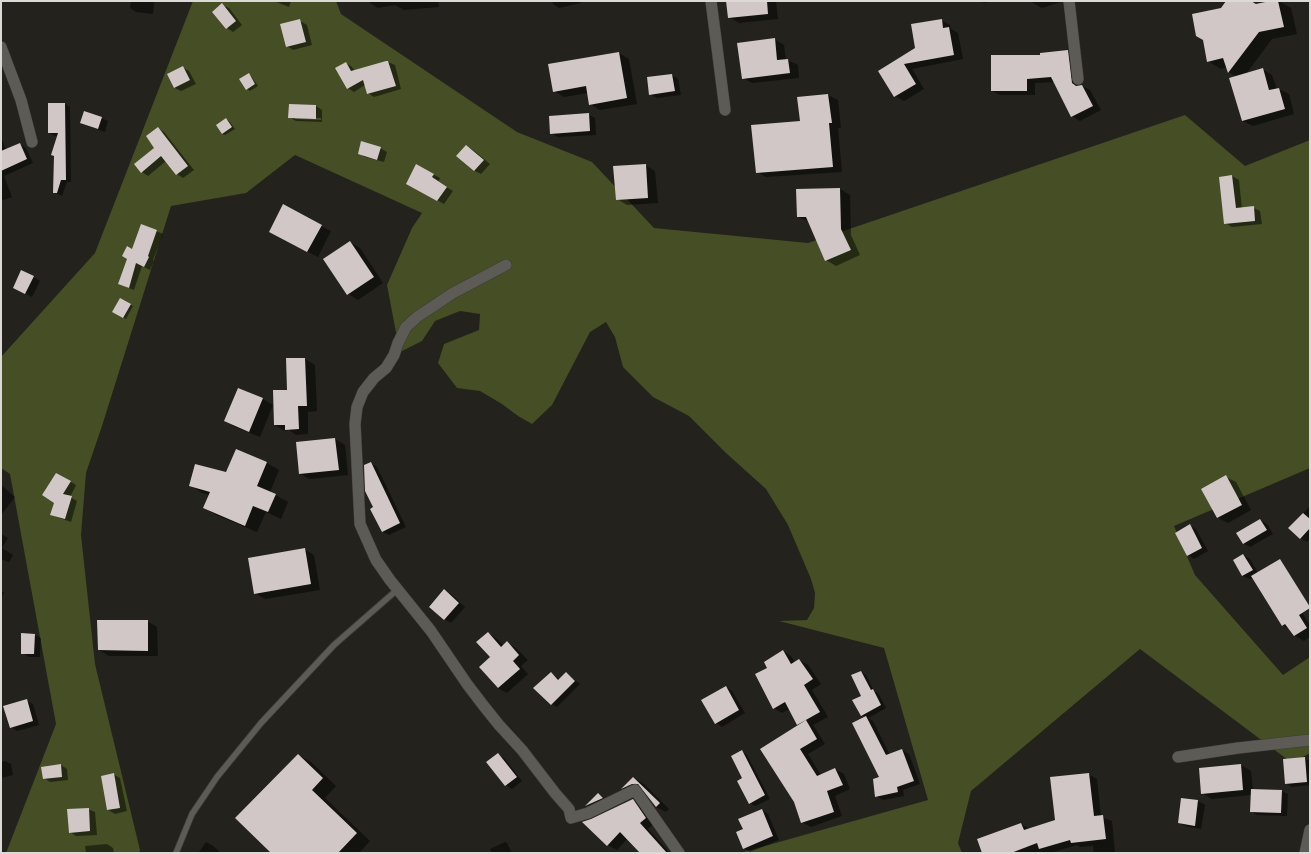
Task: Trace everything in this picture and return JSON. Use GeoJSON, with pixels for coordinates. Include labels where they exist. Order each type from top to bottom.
{"type":"FeatureCollection","features":[{"type":"Feature","properties":{"kind":"street"},"geometry":{"type":"LineString","coordinates":[[711,1],[725,110]]}},
{"type":"Feature","properties":{"kind":"street"},"geometry":{"type":"LineString","coordinates":[[1069,1],[1078,79]]}},
{"type":"Feature","properties":{"kind":"street"},"geometry":{"type":"LineString","coordinates":[[1,47],[21,100],[32,142]]}},
{"type":"Feature","properties":{"kind":"street"},"geometry":{"type":"LineString","coordinates":[[506,264],[454,293],[417,317],[406,327],[394,355],[386,368],[374,378],[363,392],[357,407],[355,424],[360,524],[376,560],[431,631],[483,705],[522,750],[569,809],[572,818],[588,813],[635,790],[679,853]]}},
{"type":"Feature","properties":{"kind":"street"},"geometry":{"type":"LineString","coordinates":[[1178,757],[1238,748],[1310,740]]}},
{"type":"Feature","properties":{"kind":"street"},"geometry":{"type":"LineString","coordinates":[[1305,853],[1310,830]]}},
{"type":"Feature","properties":{"kind":"lane"},"geometry":{"type":"LineString","coordinates":[[176,853],[192,814],[217,776],[261,723],[334,645],[398,589]]}},
{"type":"Feature","properties":{"kind":"green space"},"geometry":{"type":"Polygon","coordinates":[[[193,1],[336,1],[341,14],[517,132],[592,162],[654,228],[808,243],[1185,115],[1245,166],[1310,140],[1310,468],[1174,526],[1195,575],[1283,675],[1310,657],[1310,753],[1292,763],[1140,649],[971,791],[958,843],[962,853],[740,853],[928,800],[884,648],[779,621],[807,620],[814,608],[815,593],[811,579],[788,525],[766,489],[726,453],[689,416],[653,397],[623,367],[615,337],[606,322],[590,332],[552,405],[532,424],[480,391],[457,388],[438,363],[444,344],[479,330],[480,314],[460,311],[435,321],[422,341],[394,355],[398,343],[387,285],[412,228],[422,213],[295,155],[246,193],[171,206],[86,473],[81,535],[95,664],[140,850],[139,853],[6,853],[56,724],[10,474],[1,468],[1,357],[95,253],[193,1]]]}},
{"type":"Feature","properties":{"kind":"building"},"geometry":{"type":"Polygon","coordinates":[[[726,1],[767,1],[768,14],[728,18],[726,1]]]}},
{"type":"Feature","properties":{"kind":"building"},"geometry":{"type":"Polygon","coordinates":[[[1226,1],[1251,1],[1256,4],[1278,1],[1284,27],[1259,32],[1228,73],[1223,58],[1207,62],[1203,40],[1196,36],[1192,14],[1221,8],[1226,1]]]}},
{"type":"Feature","properties":{"kind":"building"},"geometry":{"type":"Polygon","coordinates":[[[222,3],[236,21],[226,29],[212,12],[222,3]]]}},
{"type":"Feature","properties":{"kind":"building"},"geometry":{"type":"Polygon","coordinates":[[[300,19],[306,42],[286,47],[280,24],[300,19]]]}},
{"type":"Feature","properties":{"kind":"building"},"geometry":{"type":"Polygon","coordinates":[[[942,19],[943,28],[949,27],[954,55],[904,64],[916,84],[894,97],[878,71],[915,48],[911,24],[942,19]]]}},
{"type":"Feature","properties":{"kind":"building"},"geometry":{"type":"Polygon","coordinates":[[[775,38],[777,60],[788,59],[790,73],[742,79],[737,43],[775,38]]]}},
{"type":"Feature","properties":{"kind":"building"},"geometry":{"type":"Polygon","coordinates":[[[1068,50],[1072,83],[1076,86],[1082,85],[1093,106],[1071,117],[1051,77],[1027,79],[1027,91],[991,91],[991,55],[1040,55],[1040,53],[1068,50]]]}},
{"type":"Feature","properties":{"kind":"building"},"geometry":{"type":"Polygon","coordinates":[[[619,52],[627,98],[589,105],[586,86],[553,92],[548,64],[619,52]]]}},
{"type":"Feature","properties":{"kind":"building"},"geometry":{"type":"Polygon","coordinates":[[[388,61],[396,86],[367,94],[363,80],[347,89],[335,68],[346,62],[351,71],[388,61]]]}},
{"type":"Feature","properties":{"kind":"building"},"geometry":{"type":"Polygon","coordinates":[[[183,66],[190,80],[174,88],[167,74],[183,66]]]}},
{"type":"Feature","properties":{"kind":"building"},"geometry":{"type":"Polygon","coordinates":[[[1263,68],[1269,90],[1279,88],[1285,109],[1242,121],[1229,78],[1263,68]]]}},
{"type":"Feature","properties":{"kind":"building"},"geometry":{"type":"Polygon","coordinates":[[[249,73],[255,84],[246,90],[239,79],[249,73]]]}},
{"type":"Feature","properties":{"kind":"building"},"geometry":{"type":"Polygon","coordinates":[[[672,74],[675,91],[649,95],[647,77],[672,74]]]}},
{"type":"Feature","properties":{"kind":"building"},"geometry":{"type":"Polygon","coordinates":[[[828,94],[832,123],[829,123],[833,167],[756,173],[751,125],[800,121],[797,97],[828,94]]]}},
{"type":"Feature","properties":{"kind":"building"},"geometry":{"type":"Polygon","coordinates":[[[48,103],[65,103],[66,180],[61,180],[57,193],[53,193],[54,156],[51,155],[58,133],[48,133],[48,103]]]}},
{"type":"Feature","properties":{"kind":"building"},"geometry":{"type":"Polygon","coordinates":[[[289,104],[316,105],[316,119],[288,118],[289,104]]]}},
{"type":"Feature","properties":{"kind":"building"},"geometry":{"type":"Polygon","coordinates":[[[84,111],[102,117],[98,129],[80,123],[84,111]]]}},
{"type":"Feature","properties":{"kind":"building"},"geometry":{"type":"Polygon","coordinates":[[[589,113],[590,131],[550,134],[549,116],[589,113]]]}},
{"type":"Feature","properties":{"kind":"building"},"geometry":{"type":"Polygon","coordinates":[[[226,118],[232,127],[222,134],[216,125],[226,118]]]}},
{"type":"Feature","properties":{"kind":"building"},"geometry":{"type":"Polygon","coordinates":[[[158,127],[188,166],[176,175],[161,156],[141,173],[134,164],[154,148],[146,136],[158,127]]]}},
{"type":"Feature","properties":{"kind":"building"},"geometry":{"type":"Polygon","coordinates":[[[361,141],[381,147],[377,160],[358,154],[361,141]]]}},
{"type":"Feature","properties":{"kind":"building"},"geometry":{"type":"Polygon","coordinates":[[[20,143],[27,159],[1,171],[1,151],[20,143]]]}},
{"type":"Feature","properties":{"kind":"building"},"geometry":{"type":"Polygon","coordinates":[[[466,145],[484,160],[474,171],[456,156],[466,145]]]}},
{"type":"Feature","properties":{"kind":"building"},"geometry":{"type":"Polygon","coordinates":[[[416,164],[434,174],[432,177],[447,187],[437,201],[406,184],[416,164]]]}},
{"type":"Feature","properties":{"kind":"building"},"geometry":{"type":"Polygon","coordinates":[[[646,164],[648,198],[616,200],[613,166],[646,164]]]}},
{"type":"Feature","properties":{"kind":"building"},"geometry":{"type":"Polygon","coordinates":[[[1232,175],[1236,208],[1254,206],[1255,221],[1224,224],[1219,177],[1232,175]]]}},
{"type":"Feature","properties":{"kind":"building"},"geometry":{"type":"Polygon","coordinates":[[[840,188],[841,229],[851,250],[825,261],[806,217],[797,217],[796,189],[840,188]]]}},
{"type":"Feature","properties":{"kind":"building"},"geometry":{"type":"Polygon","coordinates":[[[283,204],[322,225],[307,252],[269,232],[283,204]]]}},
{"type":"Feature","properties":{"kind":"building"},"geometry":{"type":"Polygon","coordinates":[[[141,224],[157,230],[148,256],[149,257],[144,267],[136,263],[129,288],[118,284],[127,259],[122,256],[127,246],[132,249],[141,224]]]}},
{"type":"Feature","properties":{"kind":"building"},"geometry":{"type":"Polygon","coordinates":[[[350,241],[374,277],[347,295],[323,259],[350,241]]]}},
{"type":"Feature","properties":{"kind":"building"},"geometry":{"type":"Polygon","coordinates":[[[21,270],[34,276],[25,294],[13,288],[21,270]]]}},
{"type":"Feature","properties":{"kind":"building"},"geometry":{"type":"Polygon","coordinates":[[[120,298],[131,304],[123,318],[112,312],[120,298]]]}},
{"type":"Feature","properties":{"kind":"building"},"geometry":{"type":"Polygon","coordinates":[[[286,358],[305,358],[307,406],[298,406],[299,429],[285,430],[285,425],[274,425],[273,390],[287,390],[286,358]]]}},
{"type":"Feature","properties":{"kind":"building"},"geometry":{"type":"Polygon","coordinates":[[[238,388],[263,398],[249,432],[224,421],[238,388]]]}},
{"type":"Feature","properties":{"kind":"building"},"geometry":{"type":"Polygon","coordinates":[[[335,438],[339,470],[299,474],[296,442],[335,438]]]}},
{"type":"Feature","properties":{"kind":"building"},"geometry":{"type":"Polygon","coordinates":[[[236,449],[267,462],[257,486],[276,494],[268,512],[253,506],[245,526],[203,508],[210,492],[189,486],[195,464],[226,472],[236,449]]]}},
{"type":"Feature","properties":{"kind":"building"},"geometry":{"type":"Polygon","coordinates":[[[371,462],[400,523],[382,532],[370,509],[373,507],[365,491],[364,465],[371,462]]]}},
{"type":"Feature","properties":{"kind":"building"},"geometry":{"type":"Polygon","coordinates":[[[56,473],[71,481],[63,494],[72,496],[65,519],[50,515],[54,503],[42,495],[56,473]]]}},
{"type":"Feature","properties":{"kind":"building"},"geometry":{"type":"Polygon","coordinates":[[[1226,475],[1242,505],[1217,518],[1201,489],[1226,475]]]}},
{"type":"Feature","properties":{"kind":"building"},"geometry":{"type":"Polygon","coordinates":[[[1303,513],[1310,519],[1310,528],[1300,539],[1288,528],[1303,513]]]}},
{"type":"Feature","properties":{"kind":"building"},"geometry":{"type":"Polygon","coordinates":[[[1260,519],[1267,530],[1243,544],[1236,533],[1260,519]]]}},
{"type":"Feature","properties":{"kind":"building"},"geometry":{"type":"Polygon","coordinates":[[[1190,524],[1202,548],[1187,556],[1175,533],[1190,524]]]}},
{"type":"Feature","properties":{"kind":"building"},"geometry":{"type":"Polygon","coordinates":[[[305,548],[311,584],[254,594],[248,558],[305,548]]]}},
{"type":"Feature","properties":{"kind":"building"},"geometry":{"type":"Polygon","coordinates":[[[1243,554],[1253,570],[1242,576],[1233,560],[1243,554]]]}},
{"type":"Feature","properties":{"kind":"building"},"geometry":{"type":"Polygon","coordinates":[[[1280,559],[1310,607],[1299,615],[1307,628],[1294,636],[1285,624],[1282,626],[1251,576],[1280,559]]]}},
{"type":"Feature","properties":{"kind":"building"},"geometry":{"type":"Polygon","coordinates":[[[444,589],[459,603],[444,620],[429,607],[444,589]]]}},
{"type":"Feature","properties":{"kind":"building"},"geometry":{"type":"Polygon","coordinates":[[[97,620],[148,620],[148,651],[98,650],[97,620]]]}},
{"type":"Feature","properties":{"kind":"building"},"geometry":{"type":"Polygon","coordinates":[[[488,632],[501,647],[507,641],[519,655],[513,661],[520,669],[498,688],[479,667],[490,657],[476,642],[488,632]]]}},
{"type":"Feature","properties":{"kind":"building"},"geometry":{"type":"Polygon","coordinates":[[[21,633],[35,634],[34,654],[21,654],[21,633]]]}},
{"type":"Feature","properties":{"kind":"building"},"geometry":{"type":"Polygon","coordinates":[[[783,650],[791,664],[799,659],[813,679],[804,685],[820,712],[797,725],[785,702],[773,709],[755,674],[767,668],[764,662],[783,650]]]}},
{"type":"Feature","properties":{"kind":"building"},"geometry":{"type":"Polygon","coordinates":[[[861,671],[871,690],[873,689],[881,705],[861,716],[852,700],[861,696],[851,675],[861,671]]]}},
{"type":"Feature","properties":{"kind":"building"},"geometry":{"type":"Polygon","coordinates":[[[551,672],[558,680],[566,672],[575,681],[551,705],[533,688],[551,672]]]}},
{"type":"Feature","properties":{"kind":"building"},"geometry":{"type":"Polygon","coordinates":[[[726,686],[739,710],[715,724],[701,700],[726,686]]]}},
{"type":"Feature","properties":{"kind":"building"},"geometry":{"type":"Polygon","coordinates":[[[27,699],[33,721],[10,728],[3,706],[27,699]]]}},
{"type":"Feature","properties":{"kind":"building"},"geometry":{"type":"Polygon","coordinates":[[[866,716],[886,755],[902,749],[914,781],[897,787],[898,792],[875,797],[873,779],[879,777],[852,723],[866,716]]]}},
{"type":"Feature","properties":{"kind":"building"},"geometry":{"type":"Polygon","coordinates":[[[806,720],[817,739],[800,749],[817,776],[835,768],[843,785],[827,791],[834,812],[801,823],[794,802],[760,749],[806,720]]]}},
{"type":"Feature","properties":{"kind":"building"},"geometry":{"type":"Polygon","coordinates":[[[742,750],[765,795],[749,804],[737,781],[742,778],[731,756],[742,750]]]}},
{"type":"Feature","properties":{"kind":"building"},"geometry":{"type":"Polygon","coordinates":[[[498,753],[517,777],[505,786],[486,762],[498,753]]]}},
{"type":"Feature","properties":{"kind":"building"},"geometry":{"type":"Polygon","coordinates":[[[298,754],[323,778],[312,790],[357,833],[338,853],[271,853],[235,818],[298,754]]]}},
{"type":"Feature","properties":{"kind":"building"},"geometry":{"type":"Polygon","coordinates":[[[1305,757],[1307,782],[1285,784],[1283,759],[1305,757]]]}},
{"type":"Feature","properties":{"kind":"building"},"geometry":{"type":"Polygon","coordinates":[[[61,764],[62,777],[43,779],[41,767],[61,764]]]}},
{"type":"Feature","properties":{"kind":"building"},"geometry":{"type":"Polygon","coordinates":[[[1241,764],[1243,790],[1201,794],[1199,768],[1241,764]]]}},
{"type":"Feature","properties":{"kind":"building"},"geometry":{"type":"Polygon","coordinates":[[[114,773],[120,808],[107,810],[101,776],[114,773]]]}},
{"type":"Feature","properties":{"kind":"building"},"geometry":{"type":"Polygon","coordinates":[[[1089,773],[1094,816],[1103,815],[1106,839],[1071,843],[1070,840],[1039,849],[1037,843],[1011,853],[982,853],[977,839],[1021,823],[1024,830],[1055,820],[1050,777],[1089,773]]]}},
{"type":"Feature","properties":{"kind":"building"},"geometry":{"type":"Polygon","coordinates":[[[633,777],[660,803],[656,807],[638,784],[632,784],[621,789],[633,777]]]}},
{"type":"Feature","properties":{"kind":"building"},"geometry":{"type":"Polygon","coordinates":[[[1251,789],[1282,790],[1281,813],[1250,812],[1251,789]]]}},
{"type":"Feature","properties":{"kind":"building"},"geometry":{"type":"Polygon","coordinates":[[[598,793],[603,798],[585,806],[598,793]]]}},
{"type":"Feature","properties":{"kind":"building"},"geometry":{"type":"Polygon","coordinates":[[[1181,798],[1198,800],[1195,826],[1178,823],[1181,798]]]}},
{"type":"Feature","properties":{"kind":"building"},"geometry":{"type":"Polygon","coordinates":[[[633,799],[646,818],[640,823],[667,853],[640,853],[620,832],[607,846],[582,822],[633,799]]]}},
{"type":"Feature","properties":{"kind":"building"},"geometry":{"type":"Polygon","coordinates":[[[89,808],[90,831],[69,833],[67,809],[89,808]]]}},
{"type":"Feature","properties":{"kind":"building"},"geometry":{"type":"Polygon","coordinates":[[[762,809],[773,836],[743,849],[736,832],[743,829],[738,819],[762,809]]]}}]}
